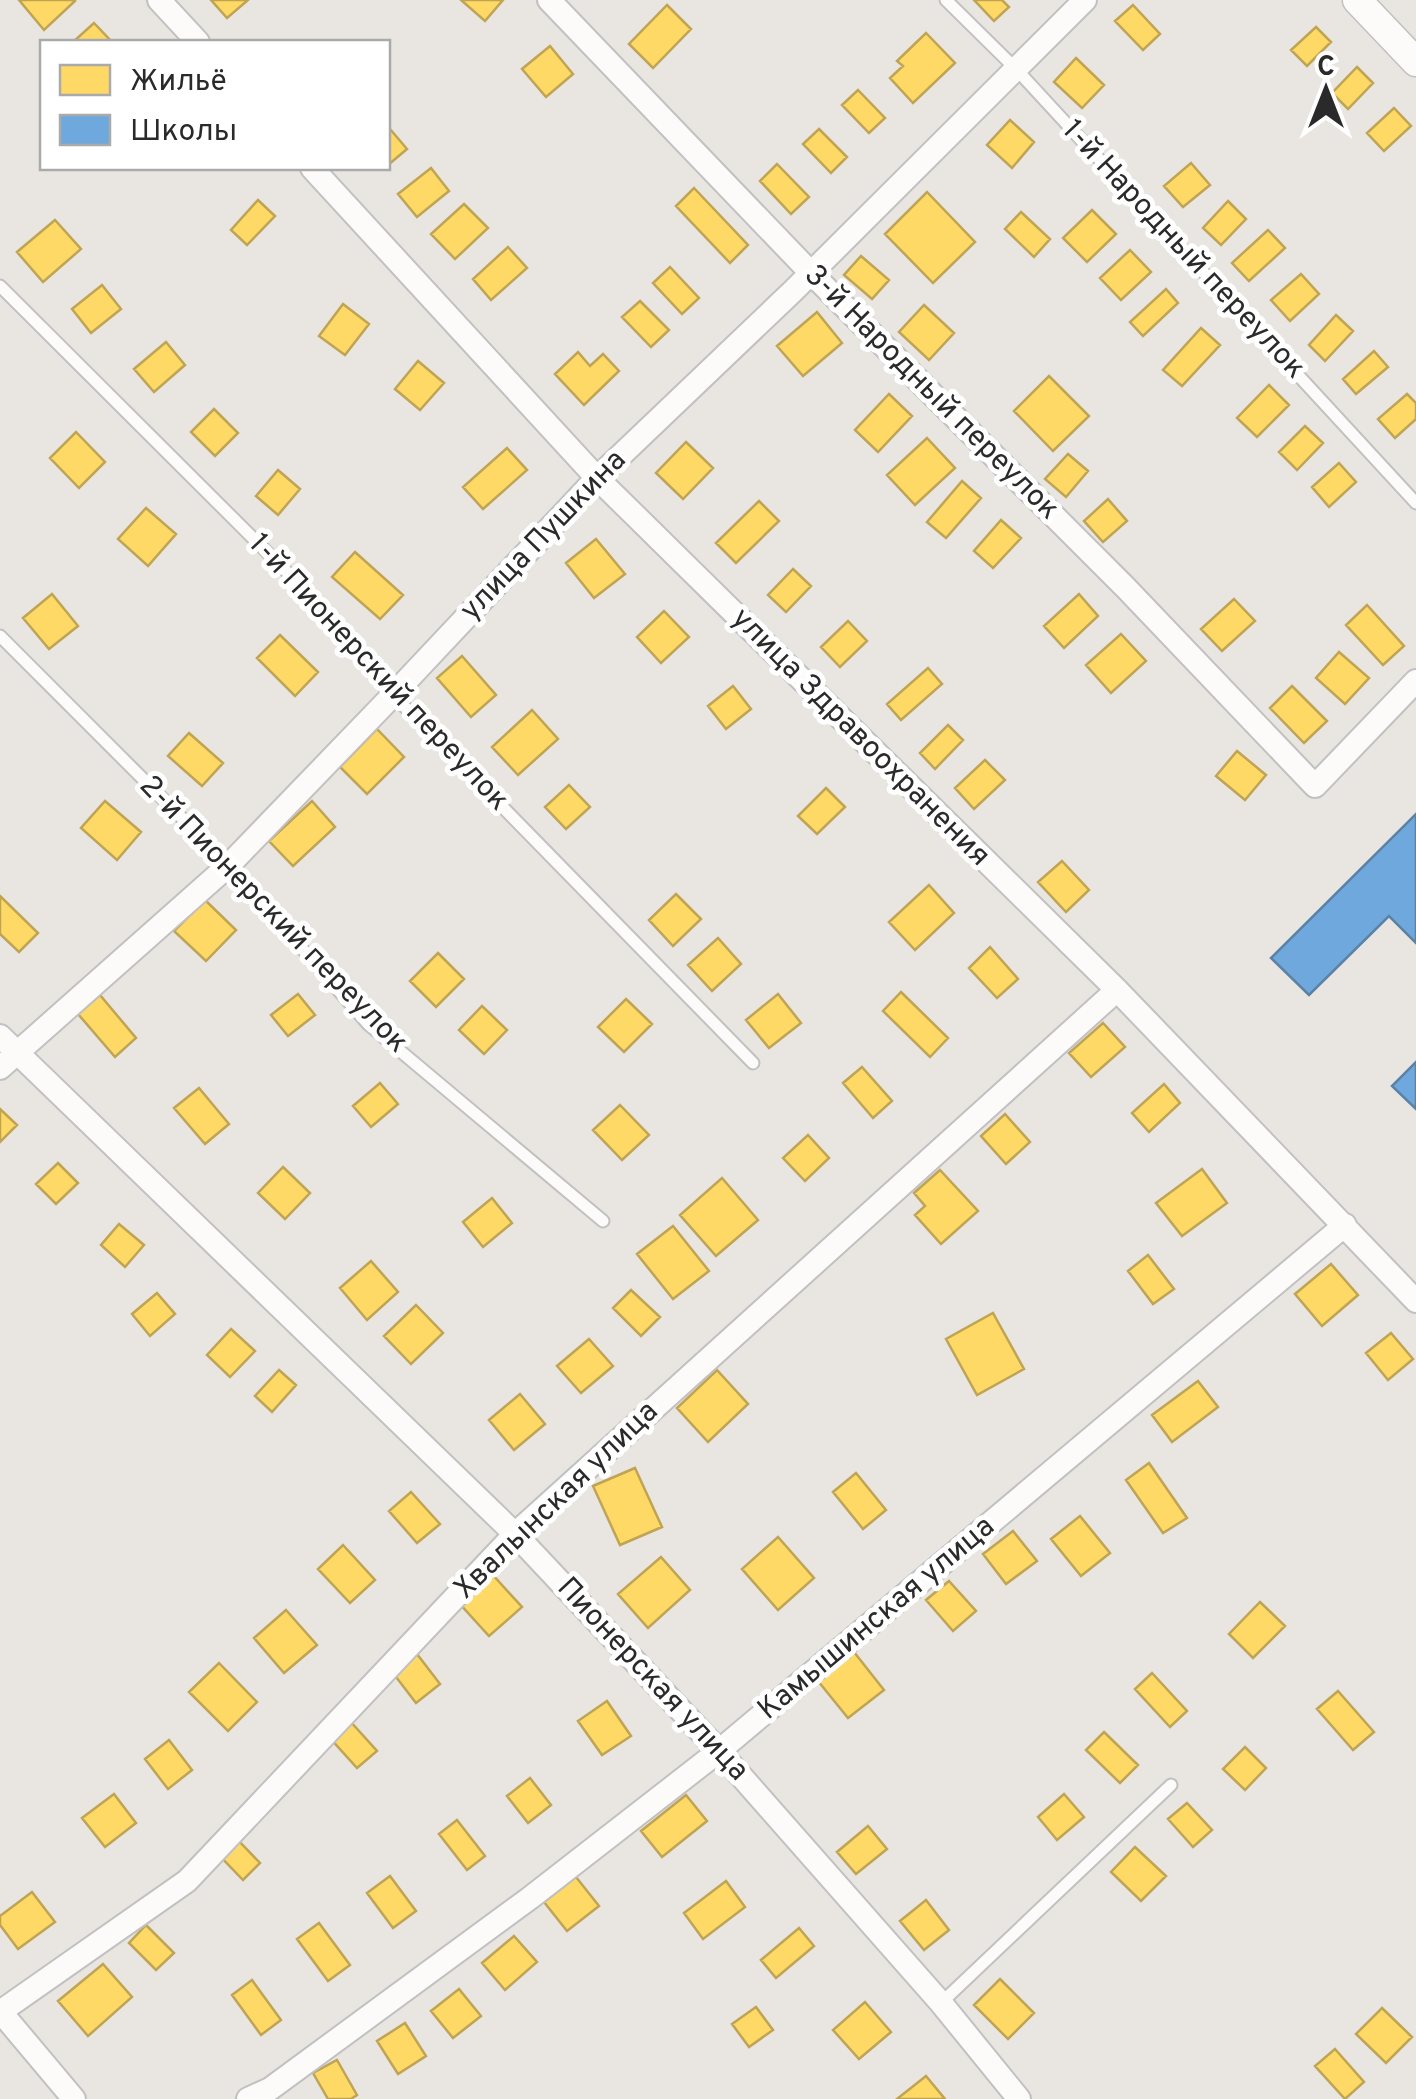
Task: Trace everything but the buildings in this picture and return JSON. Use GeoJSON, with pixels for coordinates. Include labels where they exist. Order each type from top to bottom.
{"type":"FeatureCollection","features":[{"type":"Feature","properties":{"kind":"street"},"geometry":{"type":"LineString","coordinates":[[159,0],[196,40]]}},
{"type":"Feature","properties":{"kind":"street","name":"3-й Народный переулок"},"geometry":{"type":"LineString","coordinates":[[548,0],[810,273],[1126,587],[1315,786],[1416,681]]}},
{"type":"Feature","properties":{"kind":"street","name":"улица Пушкина"},"geometry":{"type":"LineString","coordinates":[[5,1052],[230,865],[596,478],[1085,0]]}},
{"type":"Feature","properties":{"kind":"street"},"geometry":{"type":"LineString","coordinates":[[1357,0],[1416,62]]}},
{"type":"Feature","properties":{"kind":"street","name":"улица Здравоохранения"},"geometry":{"type":"LineString","coordinates":[[314,170],[596,478],[1117,990],[1416,1301]]}},
{"type":"Feature","properties":{"kind":"street","name":"Хвалынская улица"},"geometry":{"type":"LineString","coordinates":[[0,2011],[186,1881],[515,1534],[1117,990]]}},
{"type":"Feature","properties":{"kind":"street","name":"Пионерская улица"},"geometry":{"type":"LineString","coordinates":[[5,1052],[515,1534],[719,1752],[942,2003],[1018,2099]]}},
{"type":"Feature","properties":{"kind":"street","name":"Камышинская улица"},"geometry":{"type":"LineString","coordinates":[[248,2099],[270,2089],[484,1932],[719,1752],[1345,1225]]}},
{"type":"Feature","properties":{"kind":"street"},"geometry":{"type":"LineString","coordinates":[[0,2011],[74,2099]]}},
{"type":"Feature","properties":{"kind":"lane","name":"1-й Народный переулок"},"geometry":{"type":"LineString","coordinates":[[946,0],[1017,70],[1416,503]]}},
{"type":"Feature","properties":{"kind":"lane","name":"1-й Пионерский переулок"},"geometry":{"type":"LineString","coordinates":[[0,286],[294,578],[393,696],[752,1063]]}},
{"type":"Feature","properties":{"kind":"lane","name":"2-й Пионерский переулок"},"geometry":{"type":"LineString","coordinates":[[0,636],[230,865],[368,1024],[604,1221]]}},
{"type":"Feature","properties":{"kind":"lane"},"geometry":{"type":"LineString","coordinates":[[942,2003],[1171,1785]]}}]}
